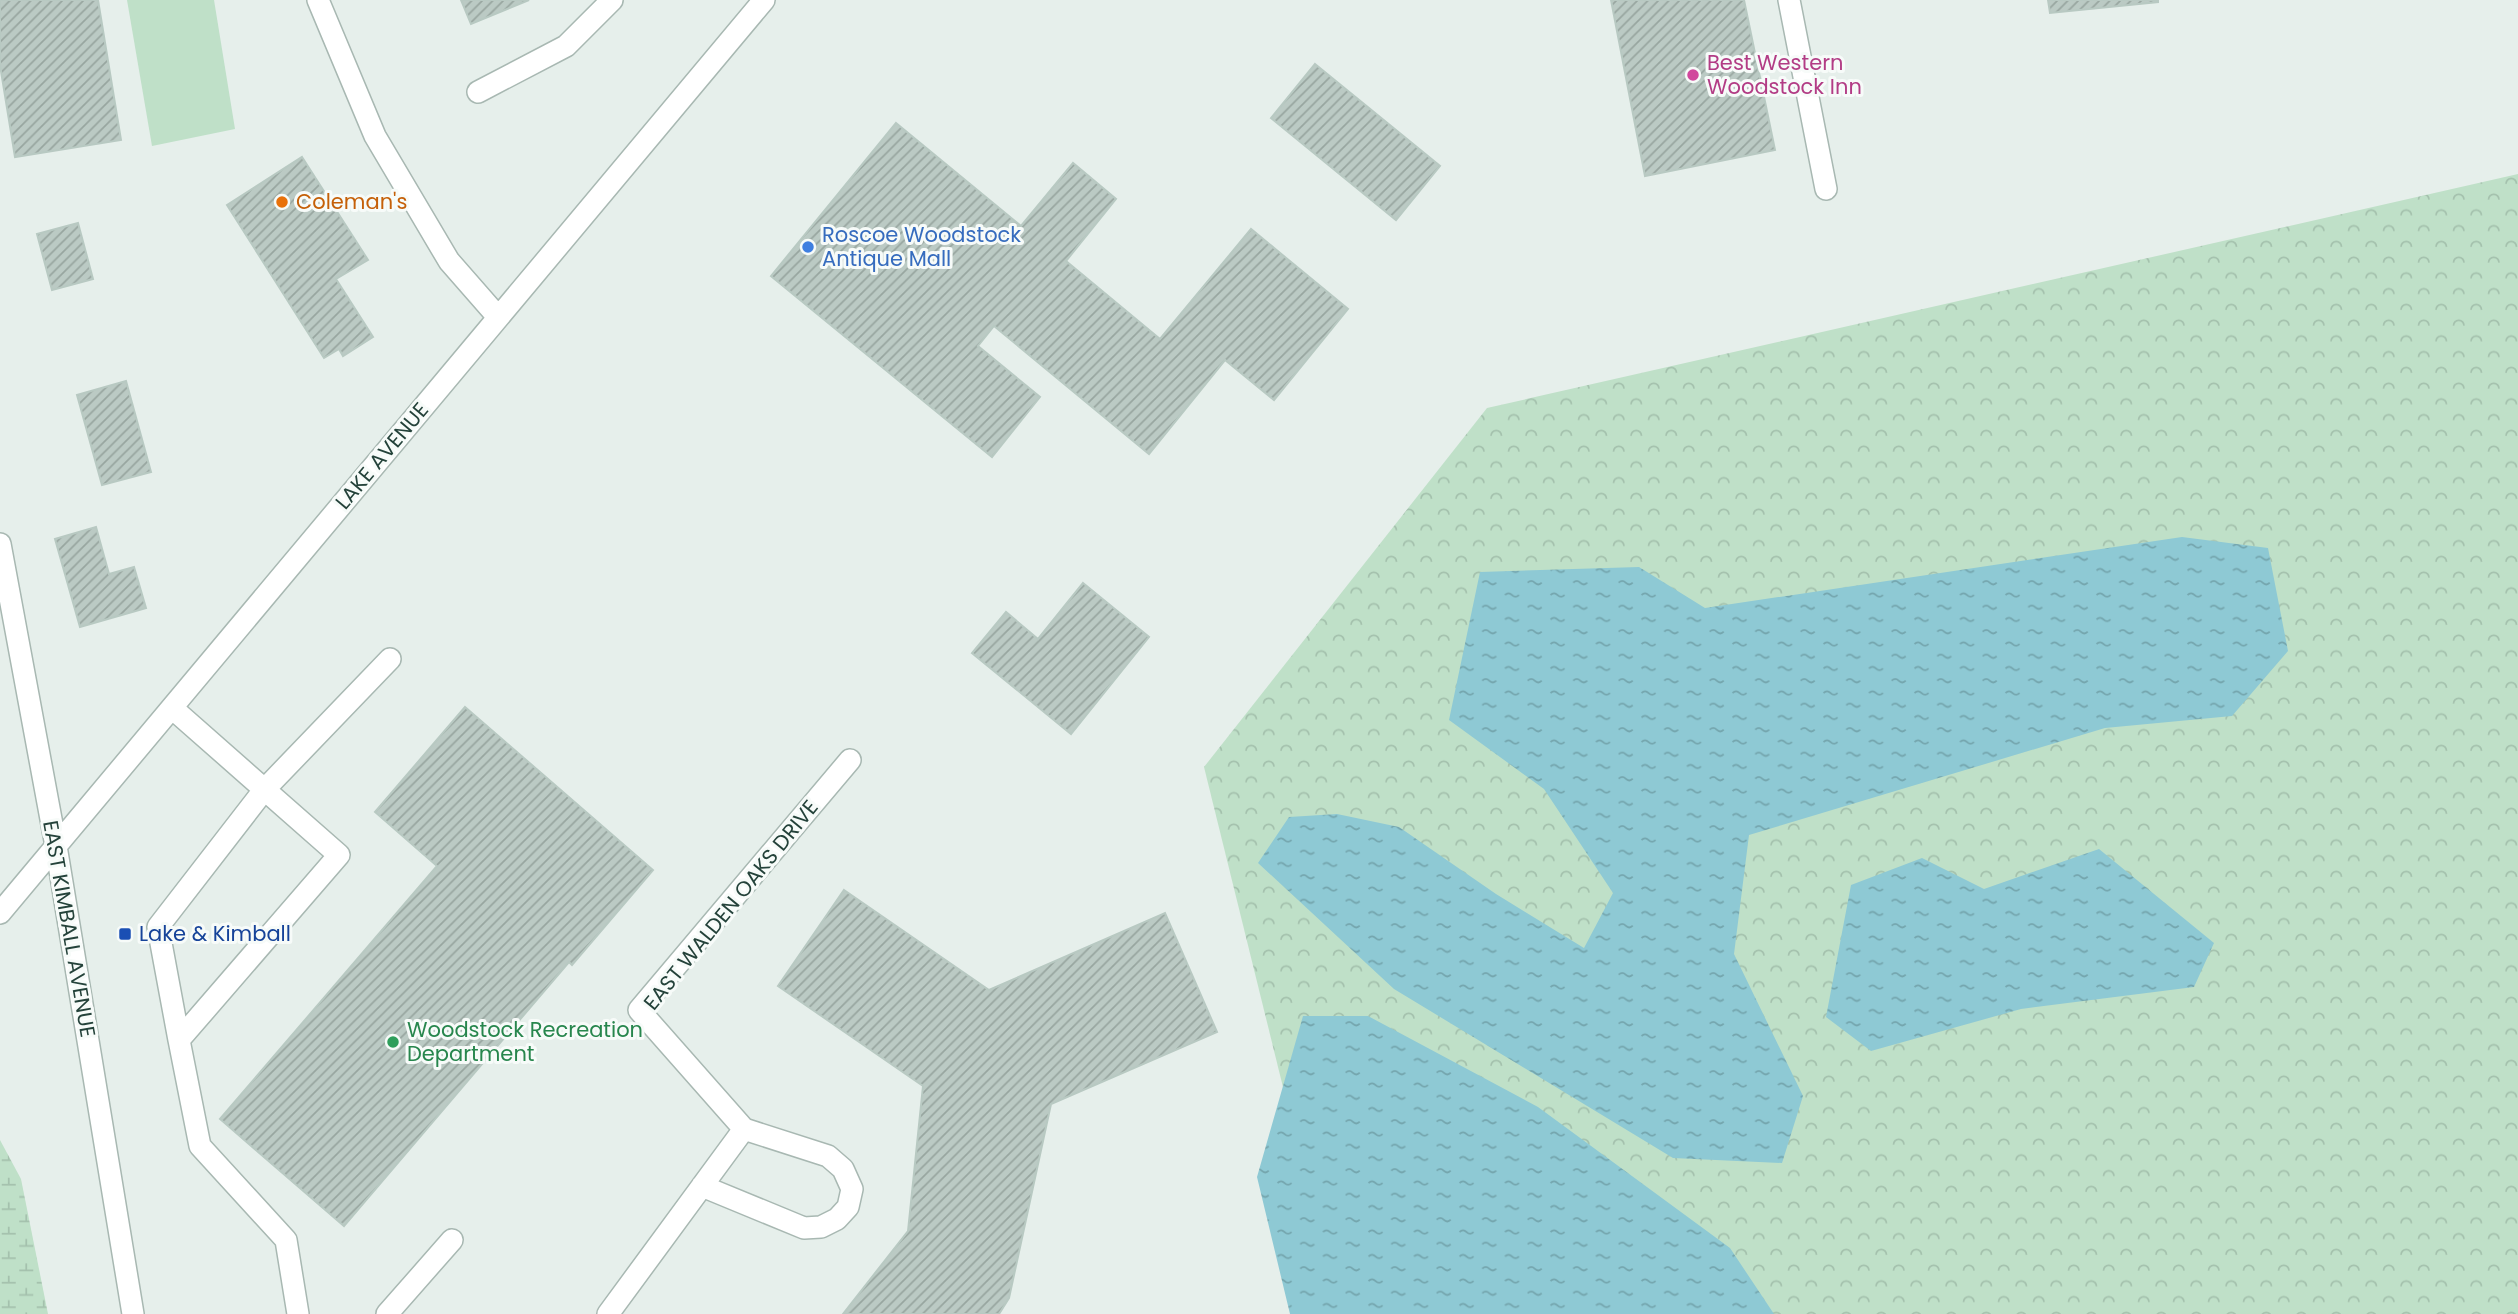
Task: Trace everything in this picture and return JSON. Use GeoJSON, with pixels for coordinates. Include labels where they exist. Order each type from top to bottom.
{"type":"FeatureCollection","features":[{"type":"Feature","properties":{"kind":"street"},"geometry":{"type":"LineString","coordinates":[[318,0],[375,136],[449,261],[498,317]]}},
{"type":"Feature","properties":{"kind":"street"},"geometry":{"type":"LineString","coordinates":[[478,92],[566,46],[612,0]]}},
{"type":"Feature","properties":{"kind":"street","name":"LAKE AVENUE"},"geometry":{"type":"LineString","coordinates":[[0,913],[764,0]]}},
{"type":"Feature","properties":{"kind":"street"},"geometry":{"type":"LineString","coordinates":[[1789,0],[1826,190]]}},
{"type":"Feature","properties":{"kind":"street","name":"EAST KIMBALL AVENUE"},"geometry":{"type":"LineString","coordinates":[[0,544],[6,614],[56,846],[133,1314]]}},
{"type":"Feature","properties":{"kind":"street"},"geometry":{"type":"LineString","coordinates":[[298,1314],[286,1240],[200,1146],[158,928],[264,789],[390,659]]}},
{"type":"Feature","properties":{"kind":"street"},"geometry":{"type":"LineString","coordinates":[[172,708],[339,855],[178,1040]]}},
{"type":"Feature","properties":{"kind":"street","name":"EAST WALDEN OAKS DRIVE"},"geometry":{"type":"LineString","coordinates":[[744,1129],[639,1010],[850,760]]}},
{"type":"Feature","properties":{"kind":"street"},"geometry":{"type":"LineString","coordinates":[[608,1314],[702,1186],[744,1129],[828,1156],[843,1169],[852,1189],[848,1207],[837,1219],[821,1227],[804,1228],[702,1186]]}},
{"type":"Feature","properties":{"kind":"street"},"geometry":{"type":"LineString","coordinates":[[387,1314],[452,1240]]}},
{"type":"Feature","properties":{"kind":"green space"},"geometry":{"type":"Polygon","coordinates":[[[127,0],[214,0],[235,129],[152,146],[127,0]]]}},
{"type":"Feature","properties":{"kind":"green space"},"geometry":{"type":"Polygon","coordinates":[[[2518,174],[2518,1314],[1339,1314],[1204,767],[1487,408],[2518,174]]]}},
{"type":"Feature","properties":{"kind":"green space"},"geometry":{"type":"Polygon","coordinates":[[[0,1140],[21,1179],[48,1314],[0,1314],[0,1140]]]}},
{"type":"Feature","properties":{"kind":"water"},"geometry":{"type":"Polygon","coordinates":[[[2182,537],[2268,548],[2288,651],[2232,716],[2105,728],[1749,835],[1734,954],[1803,1096],[1782,1163],[1673,1158],[1394,989],[1258,863],[1289,817],[1337,814],[1399,827],[1496,894],[1584,948],[1613,893],[1544,789],[1449,720],[1480,572],[1639,567],[1705,608],[2182,537]]]}},
{"type":"Feature","properties":{"kind":"water"},"geometry":{"type":"Polygon","coordinates":[[[2099,849],[2214,943],[2194,987],[2021,1009],[1871,1051],[1826,1017],[1851,885],[1922,858],[1984,889],[2099,849]]]}},
{"type":"Feature","properties":{"kind":"water"},"geometry":{"type":"Polygon","coordinates":[[[1303,1016],[1368,1016],[1538,1107],[1730,1248],[1774,1314],[1290,1314],[1257,1177],[1303,1016]]]}},
{"type":"Feature","properties":{"kind":"building"},"geometry":{"type":"Polygon","coordinates":[[[0,0],[98,0],[121,140],[15,157],[0,65],[0,0]]]}},
{"type":"Feature","properties":{"kind":"building"},"geometry":{"type":"Polygon","coordinates":[[[461,0],[529,0],[471,24],[461,0]]]}},
{"type":"Feature","properties":{"kind":"building","name":"Best Western Woodstock Inn"},"geometry":{"type":"Polygon","coordinates":[[[1611,0],[1744,0],[1775,150],[1645,176],[1611,0]]]}},
{"type":"Feature","properties":{"kind":"building"},"geometry":{"type":"Polygon","coordinates":[[[2048,0],[2158,0],[2158,2],[2050,13],[2048,0]]]}},
{"type":"Feature","properties":{"kind":"building"},"geometry":{"type":"Polygon","coordinates":[[[1315,64],[1440,166],[1396,220],[1271,118],[1315,64]]]}},
{"type":"Feature","properties":{"kind":"building"},"geometry":{"type":"Polygon","coordinates":[[[896,123],[1021,226],[1073,163],[1116,199],[1066,261],[1160,339],[1251,229],[1348,309],[1274,400],[1225,360],[1149,454],[994,326],[978,346],[1040,397],[992,457],[771,276],[896,123]]]}},
{"type":"Feature","properties":{"kind":"building"},"geometry":{"type":"Polygon","coordinates":[[[302,157],[368,260],[336,279],[373,337],[343,356],[339,349],[324,358],[227,205],[302,157]]]}},
{"type":"Feature","properties":{"kind":"building"},"geometry":{"type":"Polygon","coordinates":[[[78,223],[93,279],[52,290],[37,234],[78,223]]]}},
{"type":"Feature","properties":{"kind":"building"},"geometry":{"type":"Polygon","coordinates":[[[126,381],[151,472],[102,485],[77,395],[126,381]]]}},
{"type":"Feature","properties":{"kind":"building"},"geometry":{"type":"Polygon","coordinates":[[[96,527],[109,574],[134,567],[146,608],[80,627],[55,539],[96,527]]]}},
{"type":"Feature","properties":{"kind":"building"},"geometry":{"type":"Polygon","coordinates":[[[1083,583],[1149,637],[1071,734],[972,653],[1006,612],[1038,639],[1083,583]]]}},
{"type":"Feature","properties":{"kind":"building","name":"Woodstock Recreation Department"},"geometry":{"type":"Polygon","coordinates":[[[465,707],[653,870],[572,965],[569,962],[344,1226],[220,1119],[437,866],[375,812],[465,707]]]}},
{"type":"Feature","properties":{"kind":"building"},"geometry":{"type":"Polygon","coordinates":[[[844,890],[989,990],[1165,913],[1217,1032],[1051,1104],[1009,1298],[999,1314],[843,1314],[908,1231],[923,1086],[778,986],[844,890]]]}},
{"type":"Feature","properties":{"kind":"place","name":"Best Western Woodstock Inn"},"geometry":{"type":"Point","coordinates":[1693,75]}},
{"type":"Feature","properties":{"kind":"place","name":"Coleman's"},"geometry":{"type":"Point","coordinates":[282,202]}},
{"type":"Feature","properties":{"kind":"place","name":"Roscoe Woodstock Antique Mall"},"geometry":{"type":"Point","coordinates":[808,247]}},
{"type":"Feature","properties":{"kind":"place","name":"Lake & Kimball"},"geometry":{"type":"Point","coordinates":[125,934]}},
{"type":"Feature","properties":{"kind":"place","name":"Woodstock Recreation Department"},"geometry":{"type":"Point","coordinates":[393,1042]}}]}
